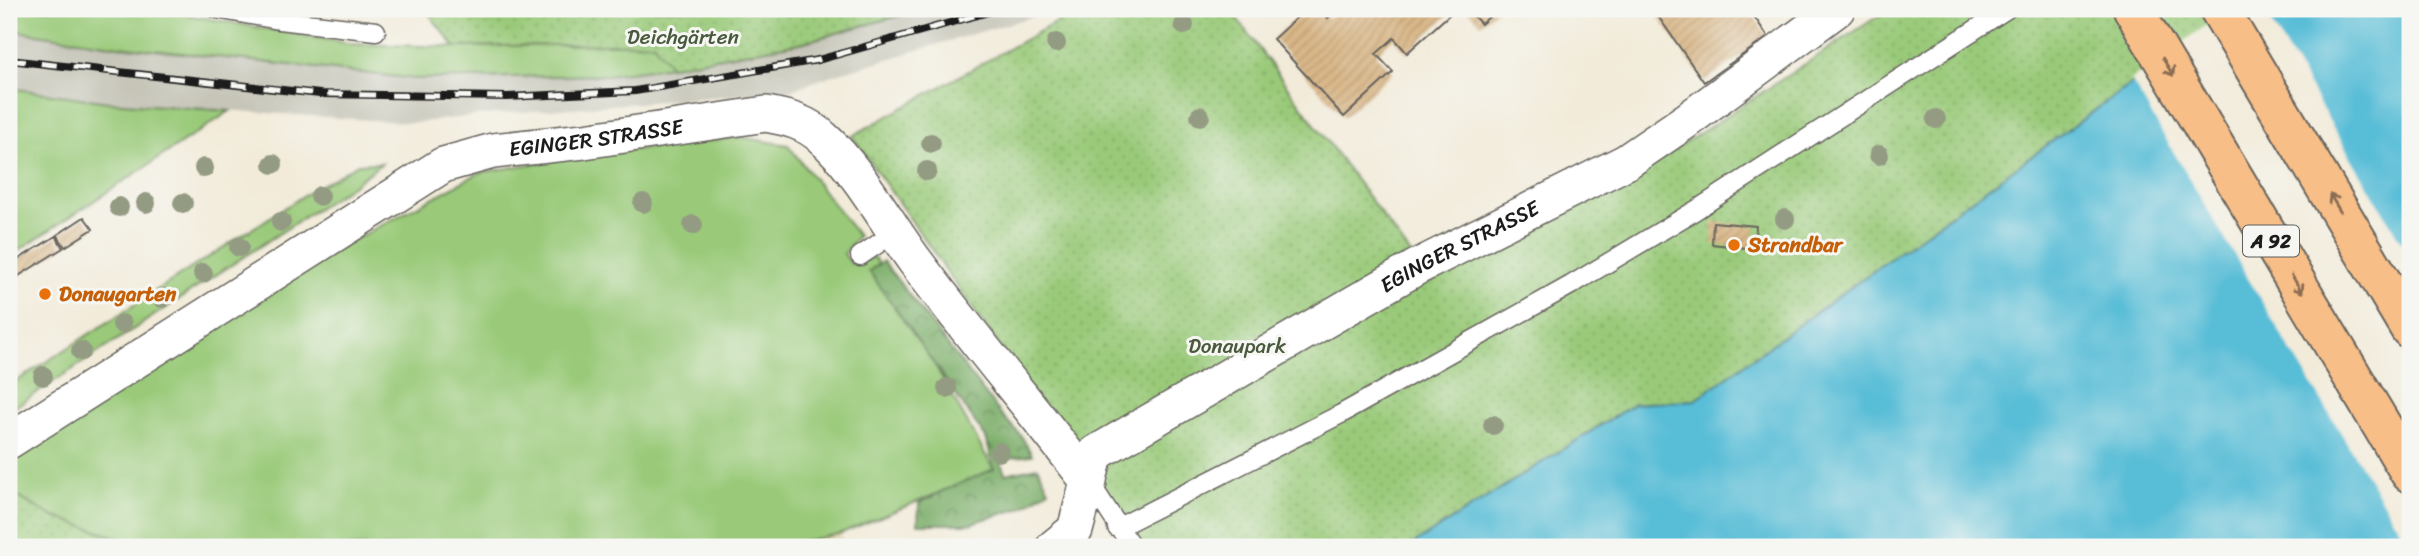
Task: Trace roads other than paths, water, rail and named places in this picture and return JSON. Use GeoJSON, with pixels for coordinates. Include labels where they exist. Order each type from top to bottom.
{"type":"FeatureCollection","features":[{"type":"Feature","properties":{"kind":"highway","name":"A 92"},"geometry":{"type":"LineString","coordinates":[[2133,9],[2410,472]]}},
{"type":"Feature","properties":{"kind":"highway"},"geometry":{"type":"LineString","coordinates":[[2219,9],[2410,329]]}},
{"type":"Feature","properties":{"kind":"street","name":"EGINGER STRASSE"},"geometry":{"type":"LineString","coordinates":[[1054,547],[1074,530],[1096,453],[1417,267],[1626,162],[1837,9]]}},
{"type":"Feature","properties":{"kind":"street","name":"EGINGER STRASSE"},"geometry":{"type":"LineString","coordinates":[[9,442],[432,171],[493,151],[584,141],[766,114],[795,119],[825,139],[866,188],[894,233],[1089,482]]}},
{"type":"Feature","properties":{"kind":"lane"},"geometry":{"type":"LineString","coordinates":[[217,9],[279,20],[376,31]]}},
{"type":"Feature","properties":{"kind":"lane"},"geometry":{"type":"LineString","coordinates":[[1117,528],[1341,414],[1571,285],[1696,210],[2007,9]]}},
{"type":"Feature","properties":{"kind":"lane"},"geometry":{"type":"LineString","coordinates":[[860,256],[894,233]]}},
{"type":"Feature","properties":{"kind":"lane"},"geometry":{"type":"LineString","coordinates":[[1089,482],[1132,547]]}},
{"type":"Feature","properties":{"kind":"water"},"geometry":{"type":"Polygon","coordinates":[[[2235,9],[2410,9],[2410,547],[1409,547],[1634,404],[1695,400],[2235,9]]]}},
{"type":"Feature","properties":{"kind":"railway"},"geometry":{"type":"LineString","coordinates":[[9,60],[320,94],[507,97],[635,91],[818,60],[999,9]]}},
{"type":"Feature","properties":{"kind":"place","name":"Strandbar"},"geometry":{"type":"Point","coordinates":[1734,245]}},
{"type":"Feature","properties":{"kind":"place","name":"Donaugarten"},"geometry":{"type":"Point","coordinates":[45,294]}},
{"type":"Feature","properties":{"kind":"park label","name":"Deichgärten"},"geometry":{"type":"Point","coordinates":[683,37]}},
{"type":"Feature","properties":{"kind":"park label","name":"Donaupark"},"geometry":{"type":"Point","coordinates":[1237,346]}}]}
